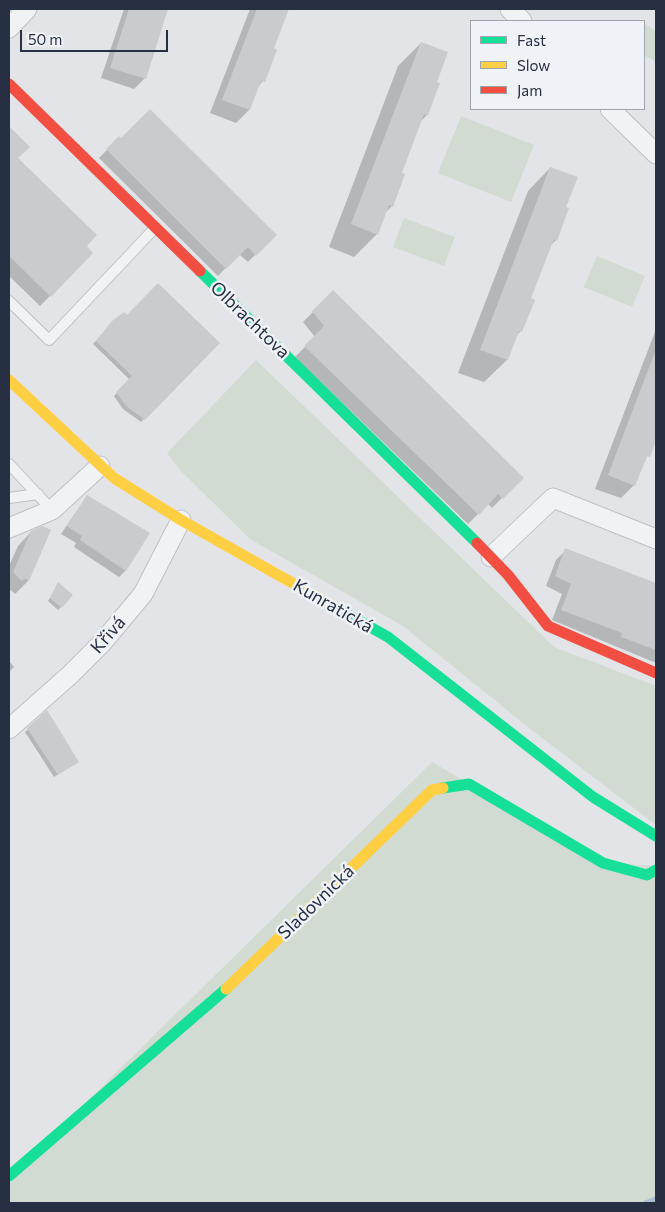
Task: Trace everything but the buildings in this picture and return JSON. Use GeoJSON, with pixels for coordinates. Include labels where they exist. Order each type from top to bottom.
{"type":"FeatureCollection","features":[{"type":"Feature","properties":{"kind":"street"},"geometry":{"type":"LineString","coordinates":[[9,28],[27,9]]}},
{"type":"Feature","properties":{"kind":"street"},"geometry":{"type":"LineString","coordinates":[[510,9],[521,20]]}},
{"type":"Feature","properties":{"kind":"street","name":"Olbrachtova"},"geometry":{"type":"LineString","coordinates":[[9,84],[490,557],[548,626],[656,673]]}},
{"type":"Feature","properties":{"kind":"street"},"geometry":{"type":"LineString","coordinates":[[611,110],[656,154]]}},
{"type":"Feature","properties":{"kind":"street","name":"Kunratická"},"geometry":{"type":"LineString","coordinates":[[9,380],[114,478],[181,520],[388,637],[594,797],[656,836]]}},
{"type":"Feature","properties":{"kind":"street"},"geometry":{"type":"LineString","coordinates":[[9,528],[52,510],[100,466]]}},
{"type":"Feature","properties":{"kind":"street"},"geometry":{"type":"LineString","coordinates":[[490,557],[553,498],[656,539]]}},
{"type":"Feature","properties":{"kind":"street","name":"Křivá"},"geometry":{"type":"LineString","coordinates":[[9,729],[72,674],[102,643],[143,594],[181,520]]}},
{"type":"Feature","properties":{"kind":"street","name":"Sladovnická"},"geometry":{"type":"LineString","coordinates":[[9,1176],[231,985],[432,790],[469,784],[603,863],[647,875],[656,870]]}},
{"type":"Feature","properties":{"kind":"lane"},"geometry":{"type":"LineString","coordinates":[[9,301],[49,340],[155,228]]}},
{"type":"Feature","properties":{"kind":"lane"},"geometry":{"type":"LineString","coordinates":[[9,464],[52,510]]}},
{"type":"Feature","properties":{"kind":"lane"},"geometry":{"type":"LineString","coordinates":[[9,498],[38,494]]}},
{"type":"Feature","properties":{"kind":"shaded area"},"geometry":{"type":"Polygon","coordinates":[[[645,24],[656,31],[656,62],[645,56],[645,24]]]}},
{"type":"Feature","properties":{"kind":"shaded area"},"geometry":{"type":"Polygon","coordinates":[[[461,116],[534,145],[511,202],[438,173],[461,116]]]}},
{"type":"Feature","properties":{"kind":"shaded area"},"geometry":{"type":"Polygon","coordinates":[[[404,218],[455,237],[444,266],[393,247],[404,218]]]}},
{"type":"Feature","properties":{"kind":"shaded area"},"geometry":{"type":"Polygon","coordinates":[[[597,256],[645,276],[632,307],[584,287],[597,256]]]}},
{"type":"Feature","properties":{"kind":"shaded area"},"geometry":{"type":"Polygon","coordinates":[[[256,360],[554,647],[656,686],[656,825],[533,731],[403,626],[250,539],[180,470],[167,453],[256,360]]]}},
{"type":"Feature","properties":{"kind":"shaded area"},"geometry":{"type":"Polygon","coordinates":[[[432,762],[603,863],[656,866],[656,1203],[9,1203],[9,1178],[432,762]]]}},
{"type":"Feature","properties":{"kind":"waterway"},"geometry":{"type":"LineString","coordinates":[[646,1203],[656,1199]]}},
{"type":"Feature","properties":{"kind":"traffic: fast"},"geometry":{"type":"LineString","coordinates":[[200,271],[477,543]]}},
{"type":"Feature","properties":{"kind":"traffic: fast"},"geometry":{"type":"LineString","coordinates":[[340,610],[388,637],[593,797],[656,836]]}},
{"type":"Feature","properties":{"kind":"traffic: fast"},"geometry":{"type":"LineString","coordinates":[[443,788],[469,784],[603,863],[647,875],[656,870]]}},
{"type":"Feature","properties":{"kind":"traffic: fast"},"geometry":{"type":"LineString","coordinates":[[9,1176],[226,989]]}},
{"type":"Feature","properties":{"kind":"traffic: slow"},"geometry":{"type":"LineString","coordinates":[[9,380],[114,478],[181,520],[340,610]]}},
{"type":"Feature","properties":{"kind":"traffic: slow"},"geometry":{"type":"LineString","coordinates":[[226,989],[432,790],[443,788]]}},
{"type":"Feature","properties":{"kind":"traffic: jam"},"geometry":{"type":"LineString","coordinates":[[9,84],[200,271]]}},
{"type":"Feature","properties":{"kind":"traffic: jam"},"geometry":{"type":"LineString","coordinates":[[477,543],[508,575],[548,626],[656,673]]}}]}
